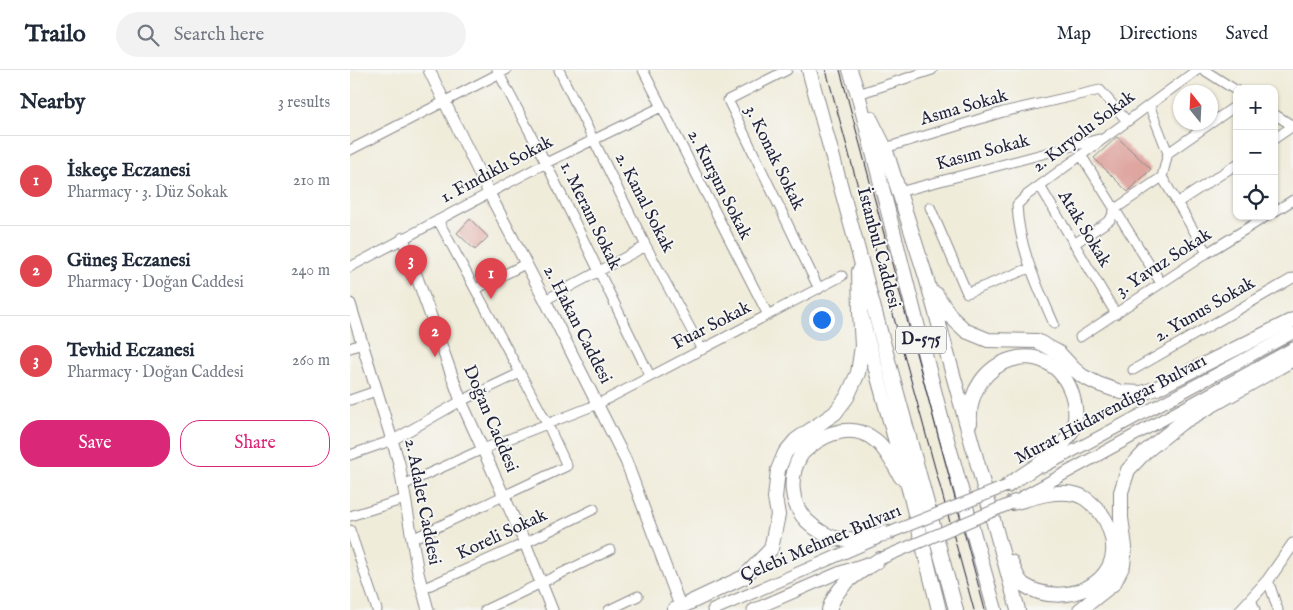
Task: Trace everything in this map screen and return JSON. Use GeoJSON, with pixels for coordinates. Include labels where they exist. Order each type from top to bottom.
{"type":"FeatureCollection","features":[{"type":"Feature","properties":{"kind":"highway","name":"İstanbul Caddesi"},"geometry":{"type":"LineString","coordinates":[[809,70],[956,610]]}},
{"type":"Feature","properties":{"kind":"highway","name":"İstanbul Caddesi"},"geometry":{"type":"LineString","coordinates":[[850,70],[858,94],[942,420],[995,610]]}},
{"type":"Feature","properties":{"kind":"highway"},"geometry":{"type":"LineString","coordinates":[[858,94],[885,148],[926,277],[1018,610]]}},
{"type":"Feature","properties":{"kind":"highway"},"geometry":{"type":"LineString","coordinates":[[677,606],[744,577],[771,549],[778,515],[775,498],[778,470],[785,453],[796,440],[835,413],[847,397],[858,373],[862,346],[859,251]]}},
{"type":"Feature","properties":{"kind":"highway"},"geometry":{"type":"LineString","coordinates":[[926,277],[951,317],[966,330],[988,340],[1037,341],[1059,353],[1082,376],[1121,392],[1142,393],[1157,388],[1293,320]]}},
{"type":"Feature","properties":{"kind":"highway"},"geometry":{"type":"LineString","coordinates":[[860,312],[910,492],[937,606]]}},
{"type":"Feature","properties":{"kind":"highway"},"geometry":{"type":"LineString","coordinates":[[972,441],[970,417],[972,399],[977,387],[989,371],[1006,361],[1025,356],[1052,364],[1068,381],[1075,404],[1073,428],[1054,452],[1007,486]]}},
{"type":"Feature","properties":{"kind":"highway"},"geometry":{"type":"LineString","coordinates":[[1080,610],[1114,583],[1123,565],[1125,547],[1121,518],[1121,492],[1128,470],[1145,452],[1181,423],[1293,359]]}},
{"type":"Feature","properties":{"kind":"highway"},"geometry":{"type":"LineString","coordinates":[[889,534],[857,539],[838,539],[815,529],[799,513],[792,492],[792,475],[801,454],[820,438],[843,431],[860,432],[875,440],[891,460],[910,492]]}},
{"type":"Feature","properties":{"kind":"highway"},"geometry":{"type":"LineString","coordinates":[[1000,542],[1022,584],[1049,597],[1064,598],[1087,591],[1106,575],[1113,558],[1112,539],[1106,519],[1086,497],[1067,493],[1041,496],[1012,503]]}},
{"type":"Feature","properties":{"kind":"highway"},"geometry":{"type":"LineString","coordinates":[[829,610],[832,600],[841,586],[880,559]]}},
{"type":"Feature","properties":{"kind":"main road","name":"2. Hakan Caddesi"},"geometry":{"type":"LineString","coordinates":[[429,70],[489,193],[626,461],[677,606]]}},
{"type":"Feature","properties":{"kind":"main road","name":"Doğan Caddesi"},"geometry":{"type":"LineString","coordinates":[[403,238],[462,401],[525,543],[552,610]]}},
{"type":"Feature","properties":{"kind":"main road","name":"2. Adalet Caddesi"},"geometry":{"type":"LineString","coordinates":[[350,304],[356,346]]}},
{"type":"Feature","properties":{"kind":"main road","name":"2. Adalet Caddesi"},"geometry":{"type":"LineString","coordinates":[[350,330],[376,391],[393,440],[403,485],[418,573],[428,610]]}},
{"type":"Feature","properties":{"kind":"main road","name":"Murat Hüdavendigar Bulvarı"},"geometry":{"type":"LineString","coordinates":[[943,512],[1007,486],[1293,333]]}},
{"type":"Feature","properties":{"kind":"main road","name":"Murat Hüdavendigar Bulvarı"},"geometry":{"type":"LineString","coordinates":[[949,529],[1012,503],[1293,348]]}},
{"type":"Feature","properties":{"kind":"main road","name":"Çelebi Mehmet Bulvarı"},"geometry":{"type":"LineString","coordinates":[[713,610],[943,512]]}},
{"type":"Feature","properties":{"kind":"main road","name":"Çelebi Mehmet Bulvarı"},"geometry":{"type":"LineString","coordinates":[[753,610],[838,573],[880,559],[949,529]]}},
{"type":"Feature","properties":{"kind":"main road"},"geometry":{"type":"LineString","coordinates":[[1241,610],[1253,604],[1293,544]]}},
{"type":"Feature","properties":{"kind":"street","name":"2. Kanal Sokak"},"geometry":{"type":"LineString","coordinates":[[559,70],[646,246],[702,350]]}},
{"type":"Feature","properties":{"kind":"street","name":"2. Kurşun Sokak"},"geometry":{"type":"LineString","coordinates":[[643,70],[768,316]]}},
{"type":"Feature","properties":{"kind":"street","name":"3. Konak Sokak"},"geometry":{"type":"LineString","coordinates":[[786,70],[728,100],[819,289]]}},
{"type":"Feature","properties":{"kind":"street"},"geometry":{"type":"LineString","coordinates":[[858,94],[932,70]]}},
{"type":"Feature","properties":{"kind":"street","name":"2. Kıryolu Sokak"},"geometry":{"type":"LineString","coordinates":[[1030,268],[1018,226],[1017,205],[1026,195],[1196,70]]}},
{"type":"Feature","properties":{"kind":"street"},"geometry":{"type":"LineString","coordinates":[[1204,70],[1233,88]]}},
{"type":"Feature","properties":{"kind":"street"},"geometry":{"type":"LineString","coordinates":[[350,150],[501,71]]}},
{"type":"Feature","properties":{"kind":"street","name":"1. Meram Sokak"},"geometry":{"type":"LineString","coordinates":[[501,71],[650,376]]}},
{"type":"Feature","properties":{"kind":"street","name":"Asma Sokak"},"geometry":{"type":"LineString","coordinates":[[885,148],[1004,112],[1100,90],[1127,121]]}},
{"type":"Feature","properties":{"kind":"street"},"geometry":{"type":"LineString","coordinates":[[1074,244],[1110,220],[1115,209],[1162,177],[1168,153],[1149,104]]}},
{"type":"Feature","properties":{"kind":"street","name":"1. Fındıklı Sokak"},"geometry":{"type":"LineString","coordinates":[[350,267],[546,163],[661,107]]}},
{"type":"Feature","properties":{"kind":"street"},"geometry":{"type":"LineString","coordinates":[[1168,153],[1233,108]]}},
{"type":"Feature","properties":{"kind":"street"},"geometry":{"type":"LineString","coordinates":[[1278,117],[1293,126],[1278,136]]}},
{"type":"Feature","properties":{"kind":"street","name":"Kasım Sokak"},"geometry":{"type":"LineString","coordinates":[[899,192],[1104,138]]}},
{"type":"Feature","properties":{"kind":"street"},"geometry":{"type":"LineString","coordinates":[[1081,155],[1161,283]]}},
{"type":"Feature","properties":{"kind":"street"},"geometry":{"type":"LineString","coordinates":[[1177,203],[1233,167]]}},
{"type":"Feature","properties":{"kind":"street"},"geometry":{"type":"LineString","coordinates":[[1162,177],[1207,253]]}},
{"type":"Feature","properties":{"kind":"street","name":"Atak Sokak"},"geometry":{"type":"LineString","coordinates":[[1040,186],[1116,314]]}},
{"type":"Feature","properties":{"kind":"street"},"geometry":{"type":"LineString","coordinates":[[1278,209],[1293,200]]}},
{"type":"Feature","properties":{"kind":"street"},"geometry":{"type":"LineString","coordinates":[[930,207],[967,294],[1030,268],[1054,324]]}},
{"type":"Feature","properties":{"kind":"street"},"geometry":{"type":"LineString","coordinates":[[412,539],[567,466],[547,423],[438,220]]}},
{"type":"Feature","properties":{"kind":"street","name":"3. Yavuz Sokak"},"geometry":{"type":"LineString","coordinates":[[1080,337],[1261,220]]}},
{"type":"Feature","properties":{"kind":"street"},"geometry":{"type":"LineString","coordinates":[[545,300],[646,246]]}},
{"type":"Feature","properties":{"kind":"street"},"geometry":{"type":"LineString","coordinates":[[476,289],[525,264]]}},
{"type":"Feature","properties":{"kind":"street","name":"Fuar Sokak"},"geometry":{"type":"LineString","coordinates":[[403,485],[483,449],[598,404],[842,276]]}},
{"type":"Feature","properties":{"kind":"street","name":"2. Yunus Sokak"},"geometry":{"type":"LineString","coordinates":[[1133,370],[1293,278]]}},
{"type":"Feature","properties":{"kind":"street"},"geometry":{"type":"LineString","coordinates":[[350,455],[393,440],[462,401],[520,373]]}},
{"type":"Feature","properties":{"kind":"street"},"geometry":{"type":"LineString","coordinates":[[350,400],[376,391]]}},
{"type":"Feature","properties":{"kind":"street"},"geometry":{"type":"LineString","coordinates":[[350,516],[405,499]]}},
{"type":"Feature","properties":{"kind":"street","name":"Koreli Sokak"},"geometry":{"type":"LineString","coordinates":[[422,590],[594,509]]}},
{"type":"Feature","properties":{"kind":"street"},"geometry":{"type":"LineString","coordinates":[[350,530],[377,610]]}},
{"type":"Feature","properties":{"kind":"street"},"geometry":{"type":"LineString","coordinates":[[485,610],[610,550]]}},
{"type":"Feature","properties":{"kind":"street"},"geometry":{"type":"LineString","coordinates":[[1268,580],[1278,610]]}},
{"type":"Feature","properties":{"kind":"street"},"geometry":{"type":"LineString","coordinates":[[609,610],[638,596]]}},
{"type":"Feature","properties":{"kind":"building"},"geometry":{"type":"Polygon","coordinates":[[[1117,137],[1151,169],[1128,192],[1094,158],[1117,137]]]}},
{"type":"Feature","properties":{"kind":"building"},"geometry":{"type":"Polygon","coordinates":[[[470,219],[488,237],[475,250],[457,233],[470,219]]]}},
{"type":"Feature","properties":{"kind":"tram line"},"geometry":{"type":"LineString","coordinates":[[826,70],[974,610]]}},
{"type":"Feature","properties":{"kind":"tram line"},"geometry":{"type":"LineString","coordinates":[[840,70],[985,610]]}},
{"type":"Feature","properties":{"kind":"place","name":"Tevhid Eczanesi"},"geometry":{"type":"Point","coordinates":[411,286]}},
{"type":"Feature","properties":{"kind":"place","name":"İskeçe Eczanesi"},"geometry":{"type":"Point","coordinates":[491,299]}},
{"type":"Feature","properties":{"kind":"place","name":"Güneş Eczanesi"},"geometry":{"type":"Point","coordinates":[435,357]}}]}
